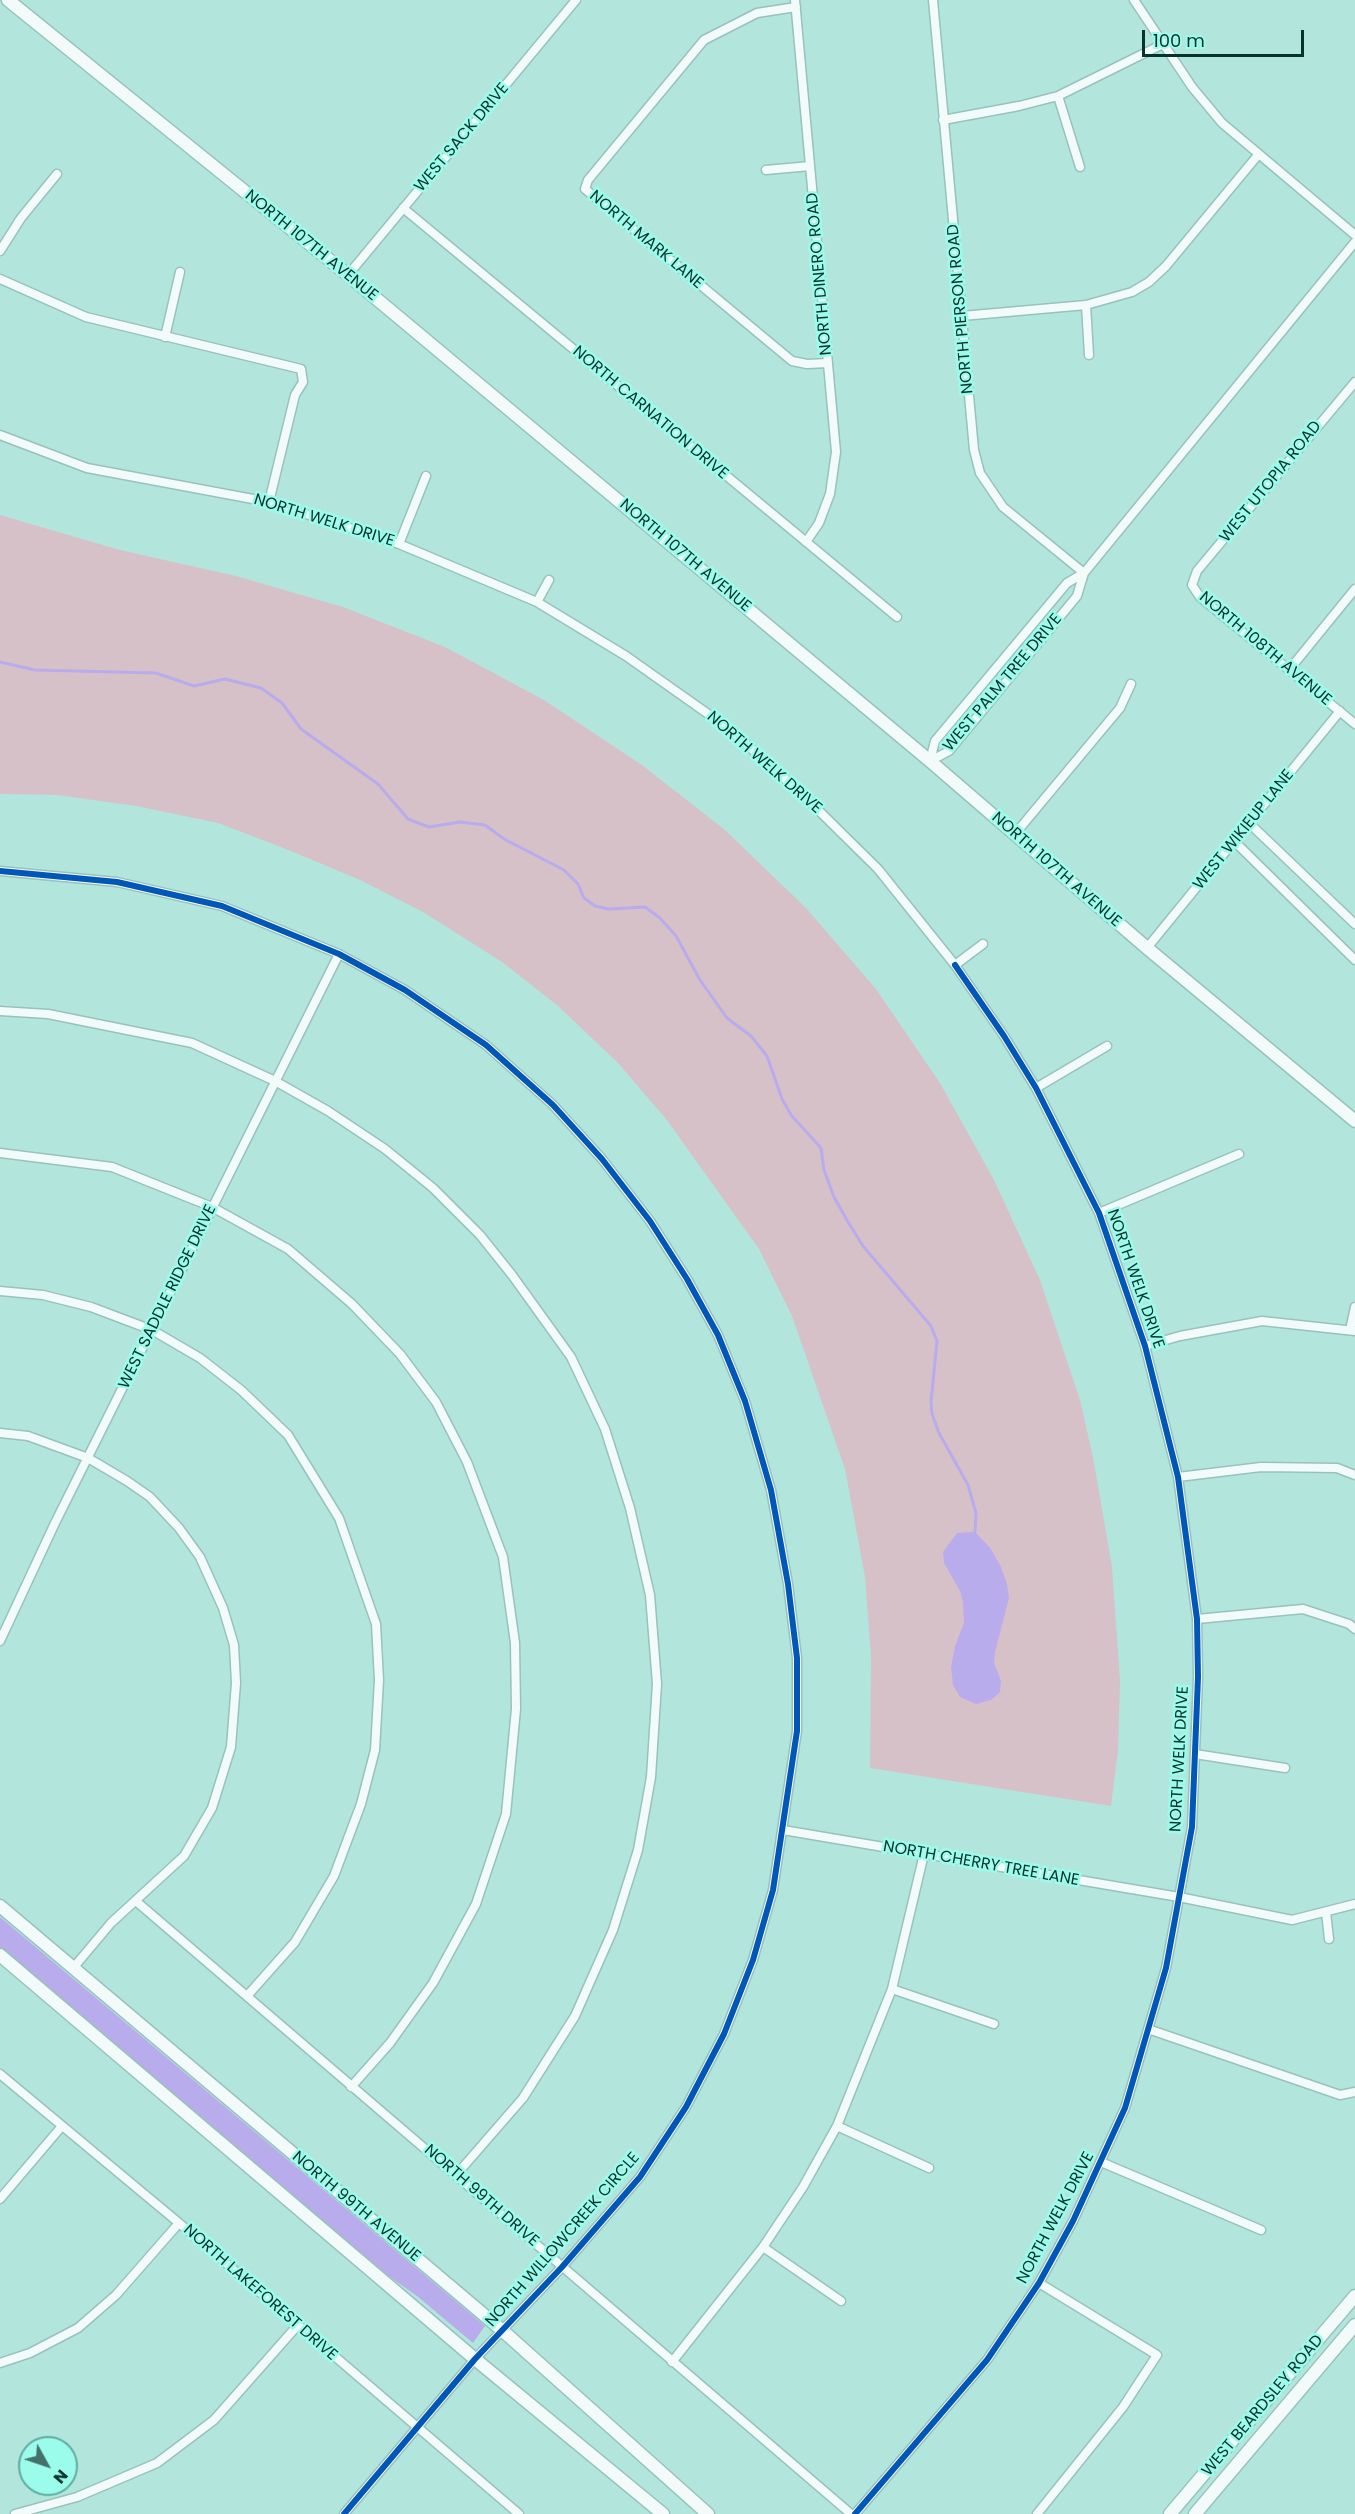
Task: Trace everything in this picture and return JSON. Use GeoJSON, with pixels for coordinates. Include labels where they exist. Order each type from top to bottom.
{"type":"FeatureCollection","features":[{"type":"Feature","properties":{"kind":"main road","name":"NORTH 107TH AVENUE"},"geometry":{"type":"LineString","coordinates":[[8,0],[348,275],[930,761],[1147,948],[1355,1121]]}},
{"type":"Feature","properties":{"kind":"main road","name":"NORTH 99TH AVENUE"},"geometry":{"type":"LineString","coordinates":[[0,1906],[502,2331],[708,2514]]}},
{"type":"Feature","properties":{"kind":"main road"},"geometry":{"type":"LineString","coordinates":[[0,1955],[475,2359],[663,2514]]}},
{"type":"Feature","properties":{"kind":"main road","name":"WEST BEARDSLEY ROAD"},"geometry":{"type":"LineString","coordinates":[[1170,2514],[1355,2296]]}},
{"type":"Feature","properties":{"kind":"main road","name":"WEST BEARDSLEY ROAD"},"geometry":{"type":"LineString","coordinates":[[1195,2514],[1355,2325]]}},
{"type":"Feature","properties":{"kind":"main road"},"geometry":{"type":"LineString","coordinates":[[1198,2483],[1212,2494]]}},
{"type":"Feature","properties":{"kind":"street","name":"WEST SACK DRIVE"},"geometry":{"type":"LineString","coordinates":[[348,275],[576,0]]}},
{"type":"Feature","properties":{"kind":"street","name":"NORTH PIERSON ROAD"},"geometry":{"type":"LineString","coordinates":[[933,0],[974,450],[980,473],[1003,507],[1084,573]]}},
{"type":"Feature","properties":{"kind":"street"},"geometry":{"type":"LineString","coordinates":[[1134,0],[1206,106],[1258,155],[1355,235]]}},
{"type":"Feature","properties":{"kind":"street","name":"NORTH DINERO ROAD"},"geometry":{"type":"LineString","coordinates":[[795,3],[836,452],[833,483],[826,507],[806,542]]}},
{"type":"Feature","properties":{"kind":"street","name":"NORTH MARK LANE"},"geometry":{"type":"LineString","coordinates":[[795,3],[757,13],[704,40],[588,180],[585,189],[792,361],[807,364],[828,363]]}},
{"type":"Feature","properties":{"kind":"street"},"geometry":{"type":"LineString","coordinates":[[943,120],[1058,96],[1163,44]]}},
{"type":"Feature","properties":{"kind":"street"},"geometry":{"type":"LineString","coordinates":[[1058,96],[1080,167]]}},
{"type":"Feature","properties":{"kind":"street"},"geometry":{"type":"LineString","coordinates":[[962,316],[1086,305],[1132,291],[1149,282],[1166,266],[1258,155]]}},
{"type":"Feature","properties":{"kind":"street"},"geometry":{"type":"LineString","coordinates":[[766,170],[810,166]]}},
{"type":"Feature","properties":{"kind":"street"},"geometry":{"type":"LineString","coordinates":[[0,251],[21,218],[57,174]]}},
{"type":"Feature","properties":{"kind":"street","name":"NORTH CARNATION DRIVE"},"geometry":{"type":"LineString","coordinates":[[403,208],[897,617]]}},
{"type":"Feature","properties":{"kind":"street","name":"WEST PALM TREE DRIVE"},"geometry":{"type":"LineString","coordinates":[[930,761],[935,741],[1067,583],[1084,573],[1355,242]]}},
{"type":"Feature","properties":{"kind":"street"},"geometry":{"type":"LineString","coordinates":[[165,337],[180,272]]}},
{"type":"Feature","properties":{"kind":"street"},"geometry":{"type":"LineString","coordinates":[[0,279],[86,317],[301,369],[303,382],[295,395],[269,502]]}},
{"type":"Feature","properties":{"kind":"street"},"geometry":{"type":"LineString","coordinates":[[1086,305],[1089,356]]}},
{"type":"Feature","properties":{"kind":"street","name":"WEST UTOPIA ROAD"},"geometry":{"type":"LineString","coordinates":[[1192,585],[1197,571],[1355,382]]}},
{"type":"Feature","properties":{"kind":"street","name":"NORTH WELK DRIVE"},"geometry":{"type":"LineString","coordinates":[[0,435],[87,468],[269,502],[399,544],[537,602],[626,656],[728,729],[802,794],[878,869],[955,965],[1004,1036],[1036,1088],[1099,1213],[1145,1346],[1178,1477],[1197,1619],[1192,1827],[1166,1968],[1125,2108],[1073,2221],[1039,2283],[987,2360],[853,2514]]}},
{"type":"Feature","properties":{"kind":"street"},"geometry":{"type":"LineString","coordinates":[[399,544],[426,476]]}},
{"type":"Feature","properties":{"kind":"street","name":"WEST PALM TREE DRIVE"},"geometry":{"type":"LineString","coordinates":[[930,761],[950,751],[1077,596],[1084,573]]}},
{"type":"Feature","properties":{"kind":"street"},"geometry":{"type":"LineString","coordinates":[[537,602],[549,580]]}},
{"type":"Feature","properties":{"kind":"street","name":"NORTH 108TH AVENUE"},"geometry":{"type":"LineString","coordinates":[[1192,585],[1200,597],[1355,724]]}},
{"type":"Feature","properties":{"kind":"street"},"geometry":{"type":"LineString","coordinates":[[1289,670],[1355,589]]}},
{"type":"Feature","properties":{"kind":"street"},"geometry":{"type":"LineString","coordinates":[[1015,834],[1120,708],[1131,684]]}},
{"type":"Feature","properties":{"kind":"street","name":"WEST WIKIEUP LANE"},"geometry":{"type":"LineString","coordinates":[[1147,948],[1340,711]]}},
{"type":"Feature","properties":{"kind":"street"},"geometry":{"type":"LineString","coordinates":[[1249,823],[1355,924]]}},
{"type":"Feature","properties":{"kind":"street"},"geometry":{"type":"LineString","coordinates":[[1234,842],[1355,960]]}},
{"type":"Feature","properties":{"kind":"street","name":"NORTH WILLOWCREEK CIRCLE"},"geometry":{"type":"LineString","coordinates":[[0,870],[117,882],[222,906],[339,954],[405,990],[486,1045],[553,1106],[602,1159],[650,1221],[687,1279],[718,1335],[745,1401],[771,1490],[788,1584],[797,1658],[797,1731],[773,1890],[753,1960],[724,2034],[686,2107],[640,2176],[562,2267],[475,2359],[344,2514]]}},
{"type":"Feature","properties":{"kind":"street"},"geometry":{"type":"LineString","coordinates":[[955,965],[982,944]]}},
{"type":"Feature","properties":{"kind":"street","name":"WEST SADDLE RIDGE DRIVE"},"geometry":{"type":"LineString","coordinates":[[0,1641],[88,1458],[339,954]]}},
{"type":"Feature","properties":{"kind":"street"},"geometry":{"type":"LineString","coordinates":[[0,1011],[48,1014],[192,1043],[275,1081],[328,1111],[385,1149],[433,1188],[480,1235],[512,1275],[571,1357],[605,1429],[630,1508],[650,1595],[657,1684],[651,1777],[638,1850],[613,1930],[575,2016],[523,2098],[457,2174]]}},
{"type":"Feature","properties":{"kind":"street"},"geometry":{"type":"LineString","coordinates":[[1036,1088],[1107,1046]]}},
{"type":"Feature","properties":{"kind":"street"},"geometry":{"type":"LineString","coordinates":[[0,1153],[112,1167],[212,1207],[288,1249],[352,1304],[400,1354],[436,1402],[467,1462],[503,1557],[514,1643],[516,1709],[506,1814],[476,1904],[433,1983],[390,2043],[351,2087]]}},
{"type":"Feature","properties":{"kind":"street"},"geometry":{"type":"LineString","coordinates":[[1099,1213],[1239,1154]]}},
{"type":"Feature","properties":{"kind":"street"},"geometry":{"type":"LineString","coordinates":[[0,1290],[43,1295],[91,1307],[152,1330],[200,1359],[241,1390],[288,1435],[339,1518],[376,1624],[379,1680],[375,1750],[361,1804],[334,1876],[295,1942],[247,1996]]}},
{"type":"Feature","properties":{"kind":"street"},"geometry":{"type":"LineString","coordinates":[[1145,1346],[1180,1336],[1262,1321],[1352,1331],[1355,1307]]}},
{"type":"Feature","properties":{"kind":"street"},"geometry":{"type":"LineString","coordinates":[[0,1433],[28,1436],[88,1458],[150,1497],[179,1528],[200,1557],[223,1608],[234,1645],[236,1683],[231,1747],[212,1808],[184,1856],[137,1902],[111,1923],[74,1967]]}},
{"type":"Feature","properties":{"kind":"street"},"geometry":{"type":"LineString","coordinates":[[1178,1477],[1261,1467],[1337,1468],[1355,1475]]}},
{"type":"Feature","properties":{"kind":"street"},"geometry":{"type":"LineString","coordinates":[[1197,1619],[1302,1609],[1349,1623],[1355,1629]]}},
{"type":"Feature","properties":{"kind":"street"},"geometry":{"type":"LineString","coordinates":[[1195,1754],[1285,1768]]}},
{"type":"Feature","properties":{"kind":"street","name":"NORTH CHERRY TREE LANE"},"geometry":{"type":"LineString","coordinates":[[783,1830],[1179,1898],[1292,1920],[1355,1904]]}},
{"type":"Feature","properties":{"kind":"street"},"geometry":{"type":"LineString","coordinates":[[672,2362],[763,2247],[803,2187],[837,2126],[892,1989],[924,1854]]}},
{"type":"Feature","properties":{"kind":"street","name":"NORTH 99TH DRIVE"},"geometry":{"type":"LineString","coordinates":[[137,1902],[351,2087],[457,2174],[672,2362],[853,2514]]}},
{"type":"Feature","properties":{"kind":"street"},"geometry":{"type":"LineString","coordinates":[[1326,1912],[1329,1939]]}},
{"type":"Feature","properties":{"kind":"street"},"geometry":{"type":"LineString","coordinates":[[892,1989],[994,2024]]}},
{"type":"Feature","properties":{"kind":"street"},"geometry":{"type":"LineString","coordinates":[[1148,2029],[1340,2095],[1355,2092]]}},
{"type":"Feature","properties":{"kind":"street","name":"NORTH LAKEFOREST DRIVE"},"geometry":{"type":"LineString","coordinates":[[0,2074],[179,2223],[519,2514]]}},
{"type":"Feature","properties":{"kind":"street"},"geometry":{"type":"LineString","coordinates":[[0,2199],[62,2126]]}},
{"type":"Feature","properties":{"kind":"street"},"geometry":{"type":"LineString","coordinates":[[837,2126],[929,2168]]}},
{"type":"Feature","properties":{"kind":"street"},"geometry":{"type":"LineString","coordinates":[[1101,2163],[1261,2230]]}},
{"type":"Feature","properties":{"kind":"street"},"geometry":{"type":"LineString","coordinates":[[0,2363],[30,2353],[78,2328],[116,2295],[179,2223]]}},
{"type":"Feature","properties":{"kind":"street"},"geometry":{"type":"LineString","coordinates":[[763,2247],[841,2301]]}},
{"type":"Feature","properties":{"kind":"street"},"geometry":{"type":"LineString","coordinates":[[1037,2514],[1123,2407],[1157,2355],[1039,2283]]}},
{"type":"Feature","properties":{"kind":"street"},"geometry":{"type":"LineString","coordinates":[[15,2514],[77,2497],[157,2463],[214,2420],[297,2326]]}},
{"type":"Feature","properties":{"kind":"shaded area"},"geometry":{"type":"Polygon","coordinates":[[[0,515],[120,550],[236,576],[343,607],[445,647],[544,700],[642,765],[725,830],[806,908],[876,989],[940,1083],[994,1180],[1040,1280],[1080,1400],[1093,1457],[1112,1567],[1120,1681],[1118,1751],[1111,1806],[870,1768],[871,1656],[865,1577],[845,1469],[792,1316],[759,1249],[666,1119],[618,1063],[558,1006],[502,962],[423,912],[360,880],[218,823],[136,806],[57,795],[0,794],[0,515]]]}},
{"type":"Feature","properties":{"kind":"shaded area"},"geometry":{"type":"Polygon","coordinates":[[[975,1532],[991,1549],[1001,1567],[1009,1598],[995,1652],[994,1663],[1001,1681],[1000,1692],[991,1700],[976,1704],[960,1697],[953,1685],[951,1667],[955,1646],[964,1623],[963,1602],[960,1591],[944,1563],[943,1552],[957,1533],[975,1532]]]}},
{"type":"Feature","properties":{"kind":"shaded area"},"geometry":{"type":"Polygon","coordinates":[[[0,1917],[485,2326],[473,2343],[417,2296],[380,2270],[0,1950],[0,1917]]]}},
{"type":"Feature","properties":{"kind":"waterway"},"geometry":{"type":"LineString","coordinates":[[0,662],[35,670],[156,673],[194,686],[225,679],[261,688],[282,703],[301,729],[378,784],[408,819],[429,827],[460,822],[485,825],[504,839],[564,870],[578,884],[584,898],[595,906],[609,909],[645,907],[660,918],[676,936],[700,980],[727,1018],[751,1036],[767,1056],[782,1099],[791,1115],[821,1148],[824,1170],[834,1197],[848,1222],[863,1246],[931,1326],[937,1341],[931,1402],[932,1414],[939,1433],[968,1485],[976,1513],[975,1532]]}},
{"type":"Feature","properties":{"kind":"cycle path"},"geometry":{"type":"LineString","coordinates":[[0,871],[117,882],[222,906],[339,954],[405,990],[486,1045],[553,1105],[602,1159],[650,1221],[687,1279],[718,1335],[745,1401],[771,1490],[788,1584],[797,1658],[797,1731],[773,1890],[753,1960],[724,2034],[686,2107],[640,2177],[562,2267],[475,2359],[344,2514]]}},
{"type":"Feature","properties":{"kind":"cycle path"},"geometry":{"type":"LineString","coordinates":[[855,2514],[987,2360],[1039,2283],[1073,2221],[1125,2108],[1166,1968],[1192,1827],[1198,1677],[1197,1619],[1178,1477],[1145,1346],[1099,1213],[1036,1088],[1004,1036],[955,965]]}}]}
